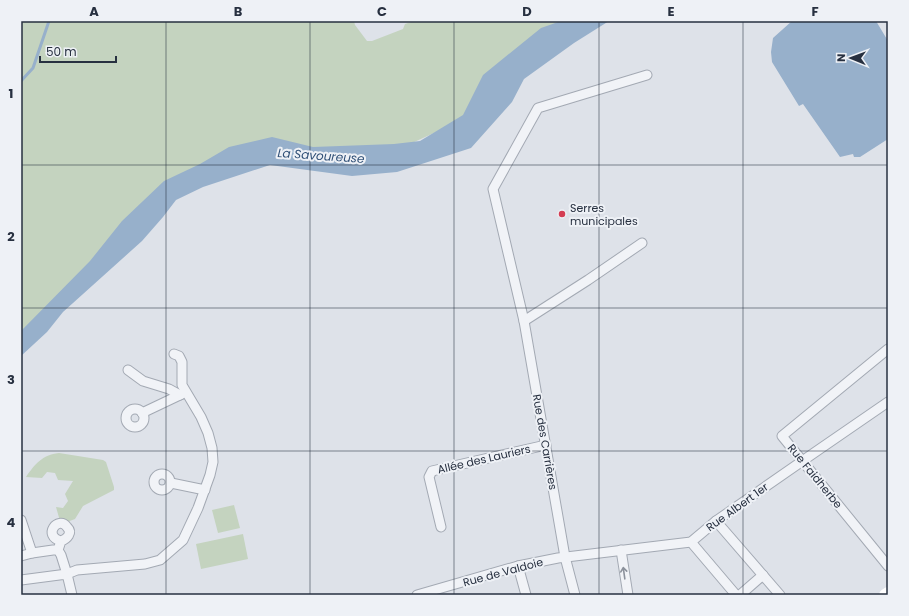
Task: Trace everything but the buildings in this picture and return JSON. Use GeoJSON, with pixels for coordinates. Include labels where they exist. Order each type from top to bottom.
{"type":"FeatureCollection","features":[{"type":"Feature","properties":{"kind":"street","name":"Rue des Carrières"},"geometry":{"type":"LineString","coordinates":[[575,595],[565,557],[524,321],[493,189],[538,108],[647,75]]}},
{"type":"Feature","properties":{"kind":"street"},"geometry":{"type":"LineString","coordinates":[[524,321],[642,243]]}},
{"type":"Feature","properties":{"kind":"street","name":"Rue Faidherbe"},"geometry":{"type":"LineString","coordinates":[[888,349],[782,436],[888,566]]}},
{"type":"Feature","properties":{"kind":"street"},"geometry":{"type":"LineString","coordinates":[[21,580],[66,574],[77,570],[145,564],[160,560],[183,540],[205,490],[213,462],[212,448],[208,433],[201,417],[183,394],[182,362],[179,356],[174,354]]}},
{"type":"Feature","properties":{"kind":"street"},"geometry":{"type":"LineString","coordinates":[[128,370],[143,381],[183,394]]}},
{"type":"Feature","properties":{"kind":"street"},"geometry":{"type":"LineString","coordinates":[[142,413],[183,394]]}},
{"type":"Feature","properties":{"kind":"street","name":"Rue Albert 1er"},"geometry":{"type":"LineString","coordinates":[[691,542],[716,521],[888,402]]}},
{"type":"Feature","properties":{"kind":"street","name":"Allée des Lauriers"},"geometry":{"type":"LineString","coordinates":[[441,527],[429,477],[432,471],[546,445]]}},
{"type":"Feature","properties":{"kind":"street"},"geometry":{"type":"LineString","coordinates":[[171,483],[205,490]]}},
{"type":"Feature","properties":{"kind":"street"},"geometry":{"type":"LineString","coordinates":[[21,520],[32,553]]}},
{"type":"Feature","properties":{"kind":"street"},"geometry":{"type":"LineString","coordinates":[[716,521],[780,595]]}},
{"type":"Feature","properties":{"kind":"street"},"geometry":{"type":"LineString","coordinates":[[61,541],[58,550],[61,555],[72,595]]}},
{"type":"Feature","properties":{"kind":"street"},"geometry":{"type":"LineString","coordinates":[[565,557],[691,542],[736,595]]}},
{"type":"Feature","properties":{"kind":"street"},"geometry":{"type":"LineString","coordinates":[[21,556],[32,553],[58,550]]}},
{"type":"Feature","properties":{"kind":"street"},"geometry":{"type":"LineString","coordinates":[[621,550],[628,595]]}},
{"type":"Feature","properties":{"kind":"street","name":"Rue de Valdoie"},"geometry":{"type":"LineString","coordinates":[[417,595],[518,566],[565,557]]}},
{"type":"Feature","properties":{"kind":"street"},"geometry":{"type":"LineString","coordinates":[[518,566],[526,595]]}},
{"type":"Feature","properties":{"kind":"street"},"geometry":{"type":"LineString","coordinates":[[740,595],[763,575]]}},
{"type":"Feature","properties":{"kind":"green space"},"geometry":{"type":"Polygon","coordinates":[[[21,21],[354,21],[355,25],[367,41],[372,41],[403,29],[405,24],[414,21],[562,21],[458,122],[412,143],[210,162],[21,333],[21,21]]]}},
{"type":"Feature","properties":{"kind":"green space"},"geometry":{"type":"Polygon","coordinates":[[[59,453],[103,460],[106,462],[114,487],[114,490],[83,506],[75,519],[67,522],[60,521],[56,507],[63,508],[68,501],[65,494],[73,481],[58,480],[55,473],[47,472],[42,478],[26,477],[43,458],[59,453]]]}},
{"type":"Feature","properties":{"kind":"green space"},"geometry":{"type":"Polygon","coordinates":[[[234,505],[240,528],[218,533],[212,510],[234,505]]]}},
{"type":"Feature","properties":{"kind":"green space"},"geometry":{"type":"Polygon","coordinates":[[[243,534],[248,559],[201,569],[196,544],[243,534]]]}},
{"type":"Feature","properties":{"kind":"water","name":"La Savoureuse"},"geometry":{"type":"Polygon","coordinates":[[[561,21],[609,21],[574,43],[524,79],[512,102],[471,148],[397,172],[352,176],[270,165],[203,187],[176,200],[142,241],[63,312],[47,332],[21,356],[21,331],[90,261],[122,221],[164,181],[200,164],[229,147],[272,137],[313,147],[394,144],[420,141],[463,115],[483,75],[541,28],[561,21]]]}},
{"type":"Feature","properties":{"kind":"water"},"geometry":{"type":"Polygon","coordinates":[[[792,21],[876,21],[888,41],[888,139],[860,157],[854,157],[853,154],[840,157],[803,104],[799,106],[772,62],[771,52],[773,38],[792,21]]]}},
{"type":"Feature","properties":{"kind":"waterway"},"geometry":{"type":"LineString","coordinates":[[21,81],[33,68],[49,21]]}},
{"type":"Feature","properties":{"kind":"place","name":"Serres municipales"},"geometry":{"type":"Point","coordinates":[562,214]}}]}
